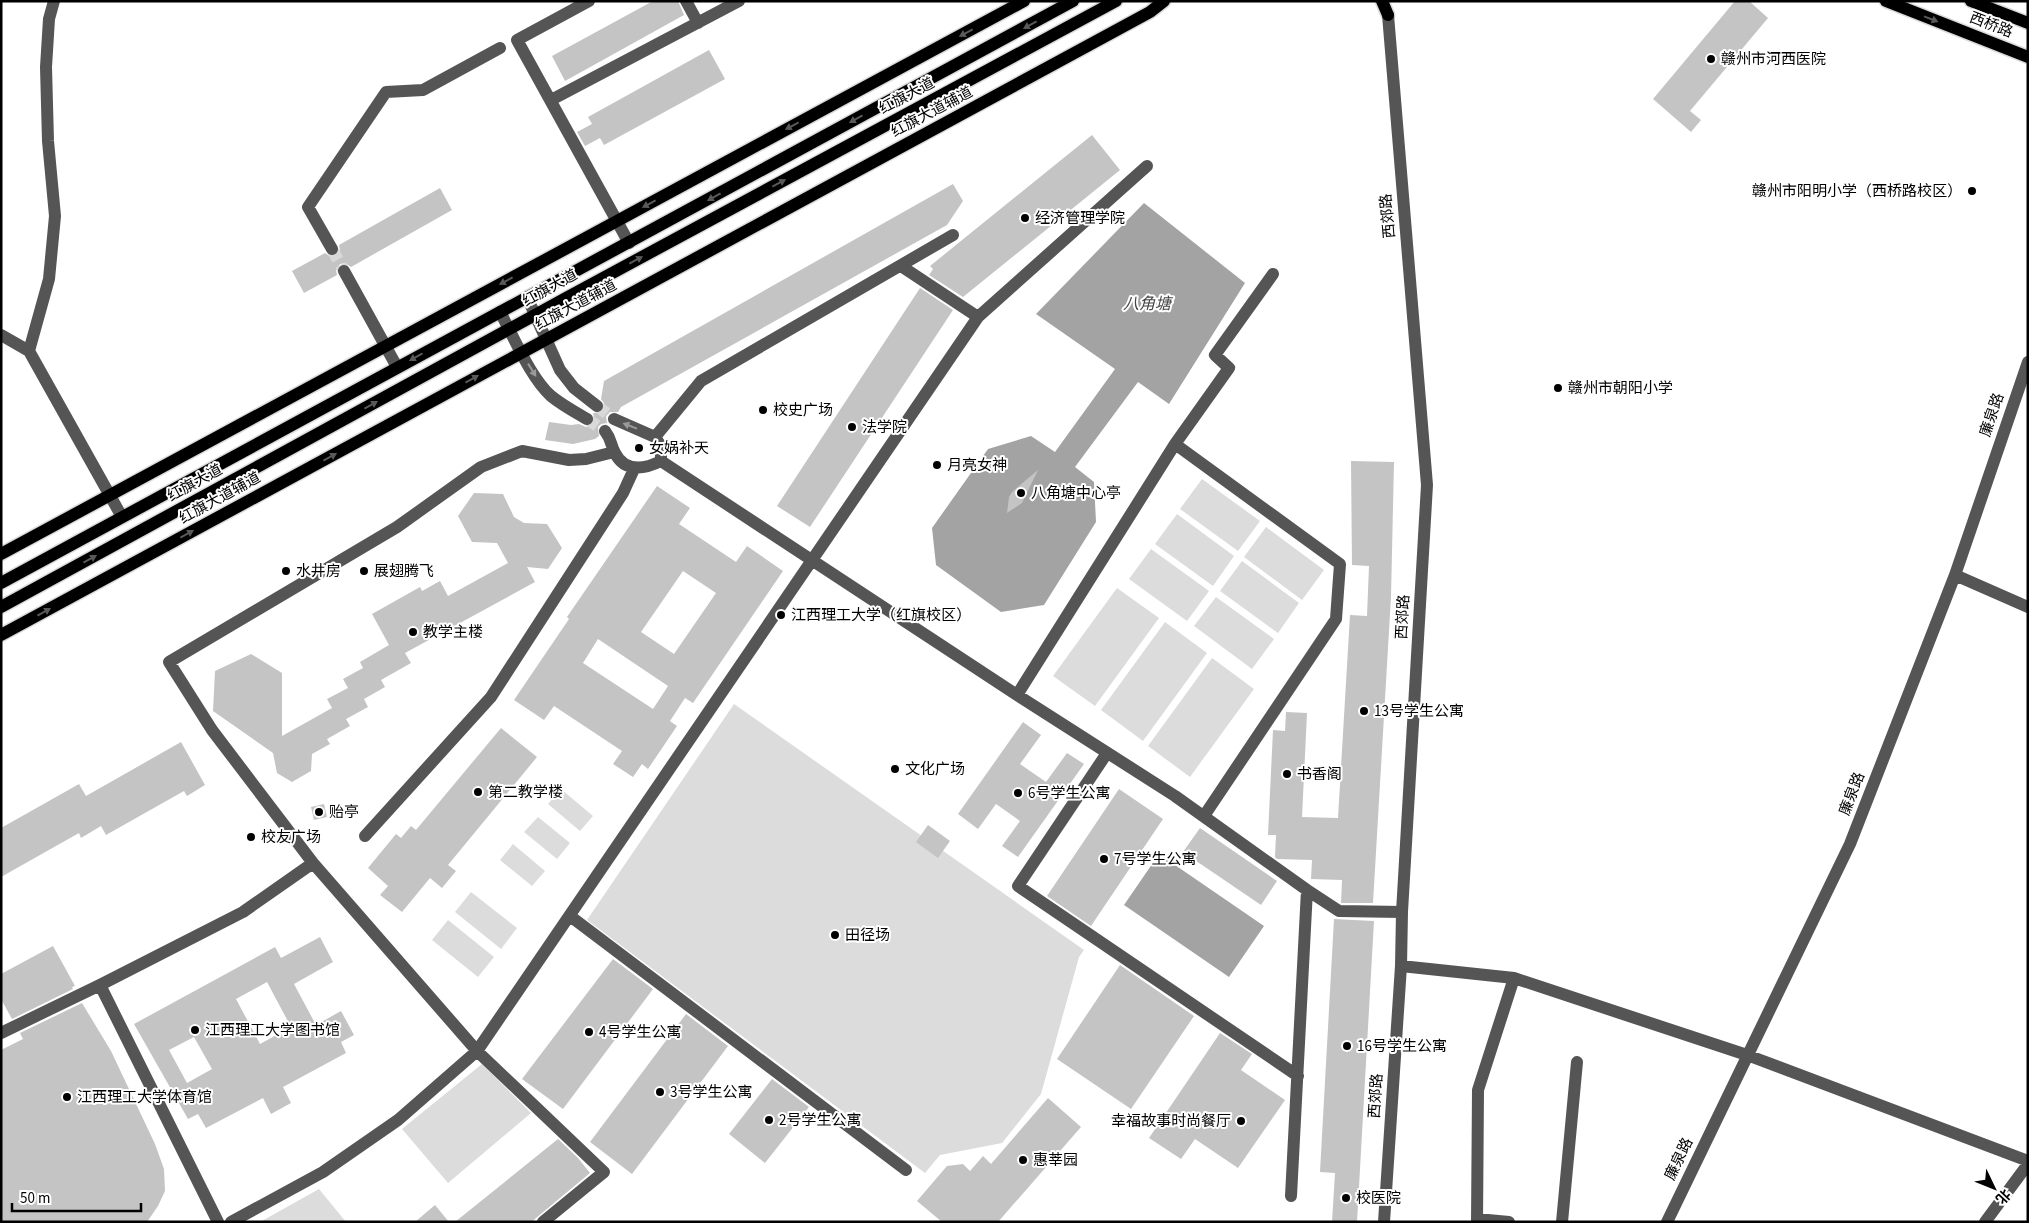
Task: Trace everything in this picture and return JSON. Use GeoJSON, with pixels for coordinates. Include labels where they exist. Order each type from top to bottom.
{"type":"FeatureCollection","features":[{"type":"Feature","properties":{"kind":"main road"},"geometry":{"type":"LineString","coordinates":[[1,554],[1024,1]]}},
{"type":"Feature","properties":{"kind":"main road","name":"红旗大道"},"geometry":{"type":"LineString","coordinates":[[1,583],[1073,1]]}},
{"type":"Feature","properties":{"kind":"main road","name":"红旗大道"},"geometry":{"type":"LineString","coordinates":[[1,607],[509,329],[1116,1]]}},
{"type":"Feature","properties":{"kind":"main road","name":"红旗大道辅道"},"geometry":{"type":"LineString","coordinates":[[1,635],[1141,16],[1164,1]]}},
{"type":"Feature","properties":{"kind":"main road"},"geometry":{"type":"LineString","coordinates":[[1382,1],[1388,15]]}},
{"type":"Feature","properties":{"kind":"main road"},"geometry":{"type":"LineString","coordinates":[[1388,15],[1391,1]]}},
{"type":"Feature","properties":{"kind":"main road","name":"西桥路"},"geometry":{"type":"LineString","coordinates":[[1886,1],[2028,57]]}},
{"type":"Feature","properties":{"kind":"main road","name":"西桥路"},"geometry":{"type":"LineString","coordinates":[[1971,1],[2028,23]]}},
{"type":"Feature","properties":{"kind":"street"},"geometry":{"type":"LineString","coordinates":[[29,351],[49,279],[55,216],[48,141],[46,68],[49,19],[54,1]]}},
{"type":"Feature","properties":{"kind":"street"},"geometry":{"type":"LineString","coordinates":[[589,1],[517,40],[629,242]]}},
{"type":"Feature","properties":{"kind":"street"},"geometry":{"type":"LineString","coordinates":[[686,1],[698,23]]}},
{"type":"Feature","properties":{"kind":"street"},"geometry":{"type":"LineString","coordinates":[[551,100],[739,1]]}},
{"type":"Feature","properties":{"kind":"street","name":"西郊路"},"geometry":{"type":"LineString","coordinates":[[1384,1222],[1401,966],[1402,912],[1427,484],[1388,15]]}},
{"type":"Feature","properties":{"kind":"street"},"geometry":{"type":"LineString","coordinates":[[332,249],[308,206],[386,92],[423,90],[500,48]]}},
{"type":"Feature","properties":{"kind":"street"},"geometry":{"type":"LineString","coordinates":[[231,1222],[323,1172],[398,1120],[477,1051],[813,562],[978,317],[1147,166]]}},
{"type":"Feature","properties":{"kind":"street"},"geometry":{"type":"LineString","coordinates":[[655,437],[701,381],[953,235]]}},
{"type":"Feature","properties":{"kind":"street"},"geometry":{"type":"LineString","coordinates":[[901,266],[978,317]]}},
{"type":"Feature","properties":{"kind":"street"},"geometry":{"type":"LineString","coordinates":[[344,271],[397,367]]}},
{"type":"Feature","properties":{"kind":"street"},"geometry":{"type":"LineString","coordinates":[[1016,695],[1175,444],[1229,368],[1215,355],[1273,274]]}},
{"type":"Feature","properties":{"kind":"street"},"geometry":{"type":"LineString","coordinates":[[527,297],[547,338],[551,354],[560,370],[574,388],[597,406]]}},
{"type":"Feature","properties":{"kind":"street"},"geometry":{"type":"LineString","coordinates":[[500,312],[521,352],[550,395],[587,419]]}},
{"type":"Feature","properties":{"kind":"street"},"geometry":{"type":"LineString","coordinates":[[1,335],[29,351],[122,517]]}},
{"type":"Feature","properties":{"kind":"street"},"geometry":{"type":"LineString","coordinates":[[1,343],[29,351]]}},
{"type":"Feature","properties":{"kind":"street","name":"廉泉路"},"geometry":{"type":"LineString","coordinates":[[1667,1222],[1850,844],[1955,575],[2028,362]]}},
{"type":"Feature","properties":{"kind":"street"},"geometry":{"type":"LineString","coordinates":[[614,419],[655,437],[661,446],[661,460]]}},
{"type":"Feature","properties":{"kind":"street"},"geometry":{"type":"LineString","coordinates":[[605,431],[612,439],[614,452],[619,459],[634,469],[648,467],[661,460]]}},
{"type":"Feature","properties":{"kind":"street"},"geometry":{"type":"LineString","coordinates":[[1175,444],[1340,564],[1336,619],[1204,816]]}},
{"type":"Feature","properties":{"kind":"street"},"geometry":{"type":"LineString","coordinates":[[543,1222],[604,1172],[477,1051],[314,863],[212,730],[169,662],[397,527],[481,467],[522,451],[569,460],[586,459],[614,452]]}},
{"type":"Feature","properties":{"kind":"street"},"geometry":{"type":"LineString","coordinates":[[661,460],[1016,695],[1176,796],[1339,911],[1402,912]]}},
{"type":"Feature","properties":{"kind":"street"},"geometry":{"type":"LineString","coordinates":[[366,836],[491,697],[623,493],[634,469]]}},
{"type":"Feature","properties":{"kind":"street"},"geometry":{"type":"LineString","coordinates":[[1955,575],[2028,607]]}},
{"type":"Feature","properties":{"kind":"street"},"geometry":{"type":"LineString","coordinates":[[1108,753],[1018,886],[1298,1076]]}},
{"type":"Feature","properties":{"kind":"street"},"geometry":{"type":"LineString","coordinates":[[1,1033],[243,912],[314,863]]}},
{"type":"Feature","properties":{"kind":"street"},"geometry":{"type":"LineString","coordinates":[[1291,1196],[1307,890]]}},
{"type":"Feature","properties":{"kind":"street"},"geometry":{"type":"LineString","coordinates":[[570,916],[906,1170]]}},
{"type":"Feature","properties":{"kind":"street"},"geometry":{"type":"LineString","coordinates":[[1401,966],[1514,978],[1747,1055],[2028,1162],[1986,1222]]}},
{"type":"Feature","properties":{"kind":"street"},"geometry":{"type":"LineString","coordinates":[[1509,1222],[1477,1220],[1478,1090],[1514,978]]}},
{"type":"Feature","properties":{"kind":"street"},"geometry":{"type":"LineString","coordinates":[[100,985],[218,1222]]}},
{"type":"Feature","properties":{"kind":"street"},"geometry":{"type":"LineString","coordinates":[[1562,1222],[1577,1062]]}},
{"type":"Feature","properties":{"kind":"shaded area"},"geometry":{"type":"Polygon","coordinates":[[[1202,479],[1260,521],[1238,551],[1180,509],[1202,479]]]}},
{"type":"Feature","properties":{"kind":"shaded area"},"geometry":{"type":"Polygon","coordinates":[[[1177,514],[1234,556],[1213,586],[1155,544],[1177,514]]]}},
{"type":"Feature","properties":{"kind":"shaded area"},"geometry":{"type":"Polygon","coordinates":[[[1266,527],[1324,570],[1302,600],[1244,557],[1266,527]]]}},
{"type":"Feature","properties":{"kind":"shaded area"},"geometry":{"type":"Polygon","coordinates":[[[1151,549],[1209,591],[1187,621],[1129,579],[1151,549]]]}},
{"type":"Feature","properties":{"kind":"shaded area"},"geometry":{"type":"Polygon","coordinates":[[[1242,561],[1299,603],[1278,633],[1220,591],[1242,561]]]}},
{"type":"Feature","properties":{"kind":"shaded area"},"geometry":{"type":"Polygon","coordinates":[[[1117,588],[1159,618],[1095,706],[1053,676],[1117,588]]]}},
{"type":"Feature","properties":{"kind":"shaded area"},"geometry":{"type":"Polygon","coordinates":[[[1216,597],[1274,639],[1252,669],[1194,626],[1216,597]]]}},
{"type":"Feature","properties":{"kind":"shaded area"},"geometry":{"type":"Polygon","coordinates":[[[1165,622],[1207,653],[1143,741],[1101,710],[1165,622]]]}},
{"type":"Feature","properties":{"kind":"shaded area"},"geometry":{"type":"Polygon","coordinates":[[[1212,658],[1254,689],[1190,777],[1148,746],[1212,658]]]}},
{"type":"Feature","properties":{"kind":"shaded area","name":"田径场"},"geometry":{"type":"Polygon","coordinates":[[[734,704],[1084,950],[1079,957],[1041,1094],[1002,1143],[940,1155],[925,1173],[587,920],[734,704]]]}},
{"type":"Feature","properties":{"kind":"shaded area"},"geometry":{"type":"Polygon","coordinates":[[[561,789],[593,816],[580,831],[548,804],[561,789]]]}},
{"type":"Feature","properties":{"kind":"shaded area"},"geometry":{"type":"Polygon","coordinates":[[[538,817],[570,843],[557,859],[524,832],[538,817]]]}},
{"type":"Feature","properties":{"kind":"shaded area"},"geometry":{"type":"Polygon","coordinates":[[[513,844],[545,871],[532,886],[500,860],[513,844]]]}},
{"type":"Feature","properties":{"kind":"shaded area"},"geometry":{"type":"Polygon","coordinates":[[[471,892],[517,928],[501,949],[455,912],[471,892]]]}},
{"type":"Feature","properties":{"kind":"shaded area"},"geometry":{"type":"Polygon","coordinates":[[[448,920],[494,957],[478,977],[432,940],[448,920]]]}},
{"type":"Feature","properties":{"kind":"shaded area"},"geometry":{"type":"Polygon","coordinates":[[[482,1064],[531,1113],[448,1183],[402,1129],[482,1064]]]}},
{"type":"Feature","properties":{"kind":"shaded area"},"geometry":{"type":"Polygon","coordinates":[[[319,1189],[346,1222],[260,1222],[319,1189]]]}},
{"type":"Feature","properties":{"kind":"water","name":"八角塘"},"geometry":{"type":"Polygon","coordinates":[[[1144,203],[1245,283],[1169,404],[1138,382],[1075,467],[1094,482],[1096,522],[1044,605],[1001,612],[936,565],[932,528],[988,449],[1031,436],[1055,452],[1115,369],[1036,314],[1144,203]]]}},
{"type":"Feature","properties":{"kind":"water"},"geometry":{"type":"Polygon","coordinates":[[[1159,854],[1264,926],[1229,977],[1124,905],[1159,854]]]}},
{"type":"Feature","properties":{"kind":"building"},"geometry":{"type":"Polygon","coordinates":[[[653,1],[678,1],[684,15],[565,81],[552,56],[653,1]]]}},
{"type":"Feature","properties":{"kind":"building","name":"赣州市河西医院"},"geometry":{"type":"Polygon","coordinates":[[[1735,1],[1749,1],[1768,18],[1690,111],[1701,120],[1691,132],[1653,99],[1735,1]]]}},
{"type":"Feature","properties":{"kind":"building"},"geometry":{"type":"Polygon","coordinates":[[[709,50],[725,79],[604,145],[600,138],[585,146],[577,132],[592,124],[588,117],[709,50]]]}},
{"type":"Feature","properties":{"kind":"building","name":"经济管理学院"},"geometry":{"type":"Polygon","coordinates":[[[1092,135],[1120,170],[963,297],[929,275],[933,269],[930,266],[1092,135]]]}},
{"type":"Feature","properties":{"kind":"building"},"geometry":{"type":"Polygon","coordinates":[[[953,184],[963,201],[947,225],[621,407],[618,412],[610,412],[606,416],[607,423],[601,424],[598,427],[599,436],[595,439],[573,444],[545,440],[549,422],[591,426],[595,420],[593,413],[600,413],[605,408],[601,399],[604,381],[953,184]]]}},
{"type":"Feature","properties":{"kind":"building"},"geometry":{"type":"Polygon","coordinates":[[[440,188],[452,210],[351,267],[345,263],[340,264],[336,270],[337,275],[304,293],[292,271],[325,253],[331,257],[336,256],[340,250],[339,245],[440,188]]]}},
{"type":"Feature","properties":{"kind":"building","name":"法学院"},"geometry":{"type":"Polygon","coordinates":[[[920,288],[953,310],[810,527],[777,506],[920,288]]]}},
{"type":"Feature","properties":{"kind":"building"},"geometry":{"type":"Polygon","coordinates":[[[1351,461],[1394,462],[1391,597],[1373,903],[1341,903],[1342,880],[1311,879],[1312,860],[1277,859],[1275,857],[1276,835],[1268,835],[1273,730],[1285,731],[1286,712],[1307,713],[1302,817],[1338,818],[1350,615],[1367,616],[1369,566],[1352,565],[1351,461]]]}},
{"type":"Feature","properties":{"kind":"building","name":"八角塘中心亭"},"geometry":{"type":"Polygon","coordinates":[[[1038,470],[1022,503],[1007,513],[1009,497],[1012,492],[1038,470]]]}},
{"type":"Feature","properties":{"kind":"building"},"geometry":{"type":"Polygon","coordinates":[[[657,486],[690,508],[679,524],[736,562],[747,546],[783,571],[693,703],[685,698],[670,721],[677,726],[648,769],[642,764],[633,777],[613,764],[622,751],[554,706],[544,720],[514,700],[569,619],[567,617],[657,486]],[[683,571],[641,632],[674,654],[716,593],[683,571]],[[598,639],[583,663],[653,709],[668,686],[598,639]]]}},
{"type":"Feature","properties":{"kind":"building","name":"教学主楼"},"geometry":{"type":"Polygon","coordinates":[[[474,493],[503,494],[514,517],[524,523],[547,524],[562,548],[548,569],[527,567],[535,582],[405,653],[411,663],[381,680],[385,687],[364,699],[368,707],[346,719],[350,726],[327,739],[330,744],[312,754],[311,771],[292,782],[277,773],[273,753],[213,711],[215,671],[251,654],[282,673],[282,736],[332,708],[327,699],[348,688],[343,679],[363,668],[360,662],[389,645],[372,614],[420,587],[422,591],[440,581],[448,596],[508,563],[497,543],[472,542],[458,516],[474,493]]]}},
{"type":"Feature","properties":{"kind":"building","name":"6号学生公寓"},"geometry":{"type":"Polygon","coordinates":[[[1023,722],[1041,735],[1020,764],[1046,782],[1067,753],[1084,764],[1018,857],[1002,846],[1020,821],[996,804],[978,829],[958,814],[1023,722]]]}},
{"type":"Feature","properties":{"kind":"building","name":"第二教学楼"},"geometry":{"type":"Polygon","coordinates":[[[501,728],[537,757],[448,865],[456,871],[442,888],[430,878],[402,912],[380,895],[388,886],[368,868],[396,834],[401,838],[411,826],[416,830],[501,728]]]}},
{"type":"Feature","properties":{"kind":"building"},"geometry":{"type":"Polygon","coordinates":[[[181,742],[205,785],[187,796],[184,791],[106,835],[101,826],[81,838],[79,833],[1,877],[1,828],[79,784],[86,796],[181,742]]]}},
{"type":"Feature","properties":{"kind":"building","name":"7号学生公寓"},"geometry":{"type":"Polygon","coordinates":[[[1119,789],[1163,819],[1091,926],[1047,896],[1119,789]]]}},
{"type":"Feature","properties":{"kind":"building","name":"贻亭"},"geometry":{"type":"Polygon","coordinates":[[[324,804],[327,817],[314,820],[311,807],[324,804]]]}},
{"type":"Feature","properties":{"kind":"building"},"geometry":{"type":"Polygon","coordinates":[[[928,825],[950,841],[938,858],[916,842],[928,825]]]}},
{"type":"Feature","properties":{"kind":"building"},"geometry":{"type":"Polygon","coordinates":[[[1200,828],[1277,881],[1261,905],[1183,852],[1200,828]]]}},
{"type":"Feature","properties":{"kind":"building","name":"16号学生公寓"},"geometry":{"type":"Polygon","coordinates":[[[1334,919],[1374,921],[1357,1222],[1332,1222],[1335,1173],[1320,1172],[1334,919]]]}},
{"type":"Feature","properties":{"kind":"building","name":"江西理工大学图书馆"},"geometry":{"type":"Polygon","coordinates":[[[320,937],[333,962],[294,984],[316,1025],[341,1011],[354,1035],[341,1042],[346,1053],[283,1087],[291,1103],[271,1114],[263,1098],[206,1128],[198,1114],[188,1119],[134,1024],[275,947],[281,958],[320,937]],[[267,982],[236,999],[260,1044],[291,1027],[267,982]],[[194,1037],[169,1050],[187,1083],[212,1069],[194,1037]]]}},
{"type":"Feature","properties":{"kind":"building"},"geometry":{"type":"Polygon","coordinates":[[[53,946],[75,986],[72,987],[73,989],[12,1019],[1,999],[1,974],[53,946]]]}},
{"type":"Feature","properties":{"kind":"building","name":"4号学生公寓"},"geometry":{"type":"Polygon","coordinates":[[[613,959],[653,989],[563,1109],[522,1079],[613,959]]]}},
{"type":"Feature","properties":{"kind":"building"},"geometry":{"type":"Polygon","coordinates":[[[1120,965],[1194,1016],[1131,1109],[1057,1059],[1120,965]]]}},
{"type":"Feature","properties":{"kind":"building","name":"江西理工大学体育馆"},"geometry":{"type":"Polygon","coordinates":[[[82,1003],[111,1051],[155,1144],[164,1169],[165,1191],[147,1222],[1,1222],[1,1050],[23,1039],[20,1033],[82,1003]]]}},
{"type":"Feature","properties":{"kind":"building","name":"3号学生公寓"},"geometry":{"type":"Polygon","coordinates":[[[686,1014],[728,1046],[632,1174],[590,1142],[686,1014]]]}},
{"type":"Feature","properties":{"kind":"building"},"geometry":{"type":"Polygon","coordinates":[[[1220,1033],[1252,1054],[1241,1070],[1285,1100],[1238,1168],[1195,1139],[1181,1159],[1149,1138],[1220,1033]]]}},
{"type":"Feature","properties":{"kind":"building","name":"2号学生公寓"},"geometry":{"type":"Polygon","coordinates":[[[772,1079],[809,1107],[765,1163],[729,1134],[772,1079]]]}},
{"type":"Feature","properties":{"kind":"building","name":"惠莘园"},"geometry":{"type":"Polygon","coordinates":[[[1048,1098],[1081,1127],[998,1222],[942,1222],[917,1201],[947,1166],[963,1164],[970,1171],[983,1156],[991,1164],[1048,1098]]]}},
{"type":"Feature","properties":{"kind":"building"},"geometry":{"type":"Polygon","coordinates":[[[558,1139],[578,1158],[590,1173],[532,1222],[455,1222],[558,1139]]]}},
{"type":"Feature","properties":{"kind":"building"},"geometry":{"type":"Polygon","coordinates":[[[435,1205],[449,1222],[415,1222],[435,1205]]]}},
{"type":"Feature","properties":{"kind":"tunnel"},"geometry":{"type":"LineString","coordinates":[[332,249],[344,271]]}},
{"type":"Feature","properties":{"kind":"tunnel"},"geometry":{"type":"LineString","coordinates":[[597,406],[614,419]]}},
{"type":"Feature","properties":{"kind":"tunnel"},"geometry":{"type":"LineString","coordinates":[[587,419],[605,431]]}},
{"type":"Feature","properties":{"kind":"place","name":"赣州市河西医院"},"geometry":{"type":"Point","coordinates":[1711,59]}},
{"type":"Feature","properties":{"kind":"place","name":"赣州市阳明小学（西桥路校区）"},"geometry":{"type":"Point","coordinates":[1972,191]}},
{"type":"Feature","properties":{"kind":"place","name":"经济管理学院"},"geometry":{"type":"Point","coordinates":[1025,218]}},
{"type":"Feature","properties":{"kind":"place","name":"赣州市朝阳小学"},"geometry":{"type":"Point","coordinates":[1558,388]}},
{"type":"Feature","properties":{"kind":"place","name":"校史广场"},"geometry":{"type":"Point","coordinates":[763,410]}},
{"type":"Feature","properties":{"kind":"place","name":"法学院"},"geometry":{"type":"Point","coordinates":[852,427]}},
{"type":"Feature","properties":{"kind":"place","name":"女娲补天"},"geometry":{"type":"Point","coordinates":[639,448]}},
{"type":"Feature","properties":{"kind":"place","name":"月亮女神"},"geometry":{"type":"Point","coordinates":[937,465]}},
{"type":"Feature","properties":{"kind":"place","name":"八角塘中心亭"},"geometry":{"type":"Point","coordinates":[1021,493]}},
{"type":"Feature","properties":{"kind":"place","name":"水井房"},"geometry":{"type":"Point","coordinates":[286,571]}},
{"type":"Feature","properties":{"kind":"place","name":"展翅腾飞"},"geometry":{"type":"Point","coordinates":[364,571]}},
{"type":"Feature","properties":{"kind":"place","name":"江西理工大学（红旗校区）"},"geometry":{"type":"Point","coordinates":[781,615]}},
{"type":"Feature","properties":{"kind":"place","name":"教学主楼"},"geometry":{"type":"Point","coordinates":[413,632]}},
{"type":"Feature","properties":{"kind":"place","name":"13号学生公寓"},"geometry":{"type":"Point","coordinates":[1364,711]}},
{"type":"Feature","properties":{"kind":"place","name":"文化广场"},"geometry":{"type":"Point","coordinates":[895,769]}},
{"type":"Feature","properties":{"kind":"place","name":"书香阁"},"geometry":{"type":"Point","coordinates":[1287,774]}},
{"type":"Feature","properties":{"kind":"place","name":"第二教学楼"},"geometry":{"type":"Point","coordinates":[478,792]}},
{"type":"Feature","properties":{"kind":"place","name":"6号学生公寓"},"geometry":{"type":"Point","coordinates":[1018,793]}},
{"type":"Feature","properties":{"kind":"place","name":"贻亭"},"geometry":{"type":"Point","coordinates":[319,812]}},
{"type":"Feature","properties":{"kind":"place","name":"校友广场"},"geometry":{"type":"Point","coordinates":[251,837]}},
{"type":"Feature","properties":{"kind":"place","name":"7号学生公寓"},"geometry":{"type":"Point","coordinates":[1104,859]}},
{"type":"Feature","properties":{"kind":"place","name":"田径场"},"geometry":{"type":"Point","coordinates":[835,935]}},
{"type":"Feature","properties":{"kind":"place","name":"江西理工大学图书馆"},"geometry":{"type":"Point","coordinates":[195,1030]}},
{"type":"Feature","properties":{"kind":"place","name":"4号学生公寓"},"geometry":{"type":"Point","coordinates":[589,1032]}},
{"type":"Feature","properties":{"kind":"place","name":"16号学生公寓"},"geometry":{"type":"Point","coordinates":[1347,1046]}},
{"type":"Feature","properties":{"kind":"place","name":"3号学生公寓"},"geometry":{"type":"Point","coordinates":[660,1092]}},
{"type":"Feature","properties":{"kind":"place","name":"江西理工大学体育馆"},"geometry":{"type":"Point","coordinates":[67,1097]}},
{"type":"Feature","properties":{"kind":"place","name":"2号学生公寓"},"geometry":{"type":"Point","coordinates":[769,1120]}},
{"type":"Feature","properties":{"kind":"place","name":"幸福故事时尚餐厅"},"geometry":{"type":"Point","coordinates":[1241,1121]}},
{"type":"Feature","properties":{"kind":"place","name":"惠莘园"},"geometry":{"type":"Point","coordinates":[1023,1160]}},
{"type":"Feature","properties":{"kind":"place","name":"校医院"},"geometry":{"type":"Point","coordinates":[1346,1198]}}]}
